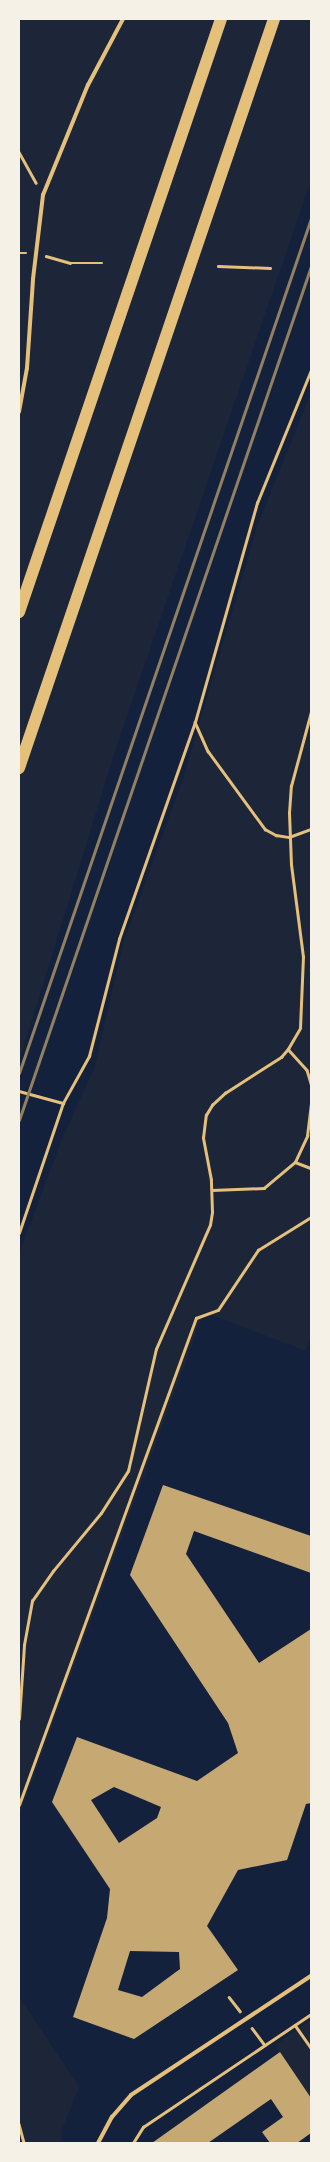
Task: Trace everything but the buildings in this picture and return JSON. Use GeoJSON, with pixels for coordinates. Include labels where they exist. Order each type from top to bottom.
{"type":"FeatureCollection","features":[{"type":"Feature","properties":{"kind":"highway"},"geometry":{"type":"LineString","coordinates":[[19,612],[221,19]]}},
{"type":"Feature","properties":{"kind":"highway"},"geometry":{"type":"LineString","coordinates":[[19,768],[274,19]]}},
{"type":"Feature","properties":{"kind":"street"},"geometry":{"type":"LineString","coordinates":[[19,412],[27,368],[33,279],[38,253],[43,195],[88,85],[123,19]]}},
{"type":"Feature","properties":{"kind":"street"},"geometry":{"type":"LineString","coordinates":[[98,2143],[112,2117],[131,2095],[311,1976]]}},
{"type":"Feature","properties":{"kind":"path"},"geometry":{"type":"LineString","coordinates":[[19,152],[43,195]]}},
{"type":"Feature","properties":{"kind":"path"},"geometry":{"type":"LineString","coordinates":[[19,253],[38,253],[70,264],[102,263]]}},
{"type":"Feature","properties":{"kind":"path"},"geometry":{"type":"LineString","coordinates":[[218,266],[270,268]]}},
{"type":"Feature","properties":{"kind":"path"},"geometry":{"type":"LineString","coordinates":[[19,1233],[63,1103],[89,1056],[119,939],[195,722],[257,503],[311,370]]}},
{"type":"Feature","properties":{"kind":"path"},"geometry":{"type":"LineString","coordinates":[[19,1719],[24,1645],[32,1601],[53,1571],[101,1513],[128,1471],[156,1349],[210,1225],[212,1190],[203,1138],[206,1115],[212,1105],[225,1093],[288,1050],[300,1028],[304,983],[303,957],[289,837],[291,786],[311,712]]}},
{"type":"Feature","properties":{"kind":"path"},"geometry":{"type":"LineString","coordinates":[[195,722],[208,751],[258,822],[270,833],[289,837],[311,829]]}},
{"type":"Feature","properties":{"kind":"path"},"geometry":{"type":"LineString","coordinates":[[288,1050],[307,1070],[311,1083]]}},
{"type":"Feature","properties":{"kind":"path"},"geometry":{"type":"LineString","coordinates":[[19,1091],[63,1103]]}},
{"type":"Feature","properties":{"kind":"path"},"geometry":{"type":"LineString","coordinates":[[212,1190],[264,1188],[295,1162],[307,1136],[311,1105]]}},
{"type":"Feature","properties":{"kind":"path"},"geometry":{"type":"LineString","coordinates":[[295,1162],[311,1168]]}},
{"type":"Feature","properties":{"kind":"path"},"geometry":{"type":"LineString","coordinates":[[19,1804],[196,1318],[218,1310],[258,1250],[311,1217]]}},
{"type":"Feature","properties":{"kind":"path"},"geometry":{"type":"LineString","coordinates":[[133,2143],[143,2127],[311,2014]]}},
{"type":"Feature","properties":{"kind":"path"},"geometry":{"type":"LineString","coordinates":[[295,2025],[311,2048]]}},
{"type":"Feature","properties":{"kind":"path"},"geometry":{"type":"LineString","coordinates":[[19,2124],[24,2143]]}},
{"type":"Feature","properties":{"kind":"shaded area"},"geometry":{"type":"Polygon","coordinates":[[[19,19],[311,19],[311,180],[116,748],[19,1062],[19,19]]]}},
{"type":"Feature","properties":{"kind":"shaded area"},"geometry":{"type":"Polygon","coordinates":[[[311,393],[311,1334],[306,1351],[204,1312],[19,1816],[19,1254],[60,1144],[95,1066],[123,944],[183,779],[258,524],[311,393]]]}},
{"type":"Feature","properties":{"kind":"shaded area"},"geometry":{"type":"Polygon","coordinates":[[[19,1997],[79,2087],[61,2132],[62,2143],[19,2143],[19,1997]]]}},
{"type":"Feature","properties":{"kind":"shaded area"},"geometry":{"type":"Polygon","coordinates":[[[311,2020],[311,2098],[275,2045],[311,2020]]]}},
{"type":"Feature","properties":{"kind":"railway"},"geometry":{"type":"LineString","coordinates":[[19,1073],[311,218]]}},
{"type":"Feature","properties":{"kind":"railway"},"geometry":{"type":"LineString","coordinates":[[19,1120],[311,266]]}}]}
